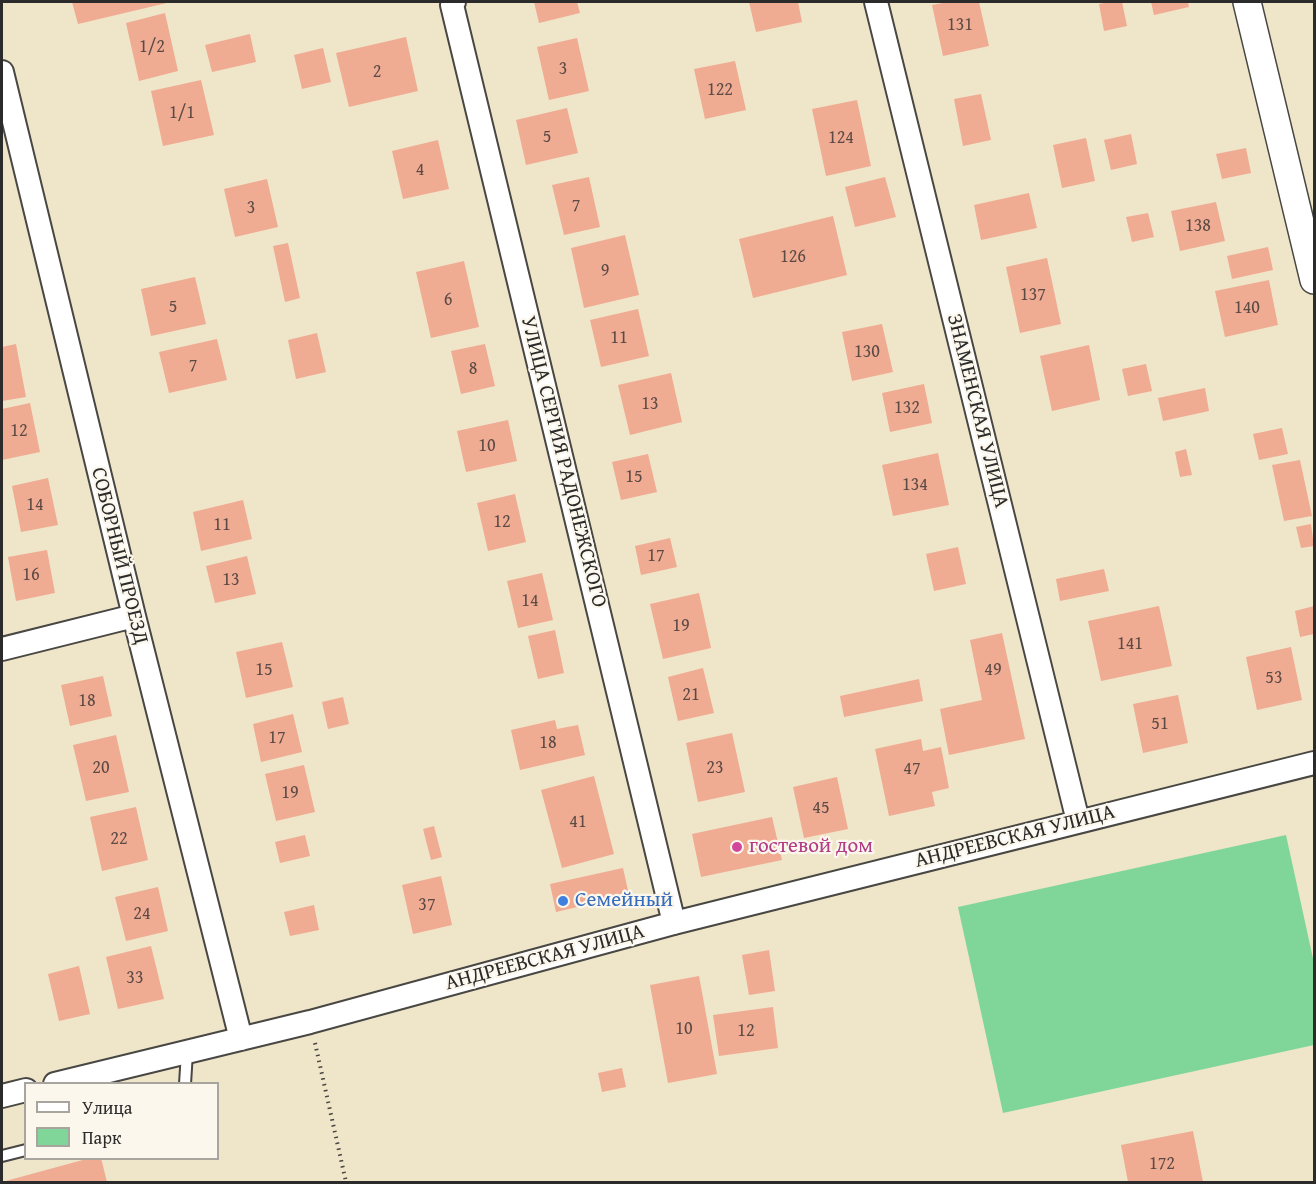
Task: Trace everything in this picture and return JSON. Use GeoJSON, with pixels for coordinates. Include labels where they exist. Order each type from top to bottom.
{"type":"FeatureCollection","features":[{"type":"Feature","properties":{"kind":"street","name":"УЛИЦА СЕРГИЯ РАДОНЕЖСКОГО"},"geometry":{"type":"LineString","coordinates":[[454,2],[452,5],[674,923]]}},
{"type":"Feature","properties":{"kind":"street","name":"ЗНАМЕНСКАЯ УЛИЦА"},"geometry":{"type":"LineString","coordinates":[[876,2],[1078,821]]}},
{"type":"Feature","properties":{"kind":"street"},"geometry":{"type":"LineString","coordinates":[[1247,2],[1314,280]]}},
{"type":"Feature","properties":{"kind":"street","name":"СОБОРНЫЙ ПРОЕЗД"},"geometry":{"type":"LineString","coordinates":[[2,72],[134,616],[241,1039]]}},
{"type":"Feature","properties":{"kind":"street"},"geometry":{"type":"LineString","coordinates":[[2,650],[134,616]]}},
{"type":"Feature","properties":{"kind":"street","name":"АНДРЕЕВСКАЯ УЛИЦА"},"geometry":{"type":"LineString","coordinates":[[58,1082],[310,1022],[674,923],[1314,763]]}},
{"type":"Feature","properties":{"kind":"street"},"geometry":{"type":"LineString","coordinates":[[2,1096],[24,1090]]}},
{"type":"Feature","properties":{"kind":"lane"},"geometry":{"type":"LineString","coordinates":[[185,1082],[187,1052]]}},
{"type":"Feature","properties":{"kind":"lane"},"geometry":{"type":"LineString","coordinates":[[2,1156],[24,1150]]}},
{"type":"Feature","properties":{"kind":"path"},"geometry":{"type":"LineString","coordinates":[[310,1022],[346,1182]]}},
{"type":"Feature","properties":{"kind":"green space"},"geometry":{"type":"Polygon","coordinates":[[[1286,835],[1314,963],[1314,1045],[1003,1113],[958,907],[1286,835]]]}},
{"type":"Feature","properties":{"kind":"building"},"geometry":{"type":"Polygon","coordinates":[[[72,2],[171,2],[78,24],[72,2]]]}},
{"type":"Feature","properties":{"kind":"building"},"geometry":{"type":"Polygon","coordinates":[[[534,2],[577,2],[580,13],[539,23],[534,2]]]}},
{"type":"Feature","properties":{"kind":"building"},"geometry":{"type":"Polygon","coordinates":[[[749,2],[798,2],[802,22],[756,32],[749,2]]]}},
{"type":"Feature","properties":{"kind":"building"},"geometry":{"type":"Polygon","coordinates":[[[948,2],[979,2],[989,46],[943,56],[932,5],[948,2]]]}},
{"type":"Feature","properties":{"kind":"building"},"geometry":{"type":"Polygon","coordinates":[[[1122,2],[1127,26],[1104,31],[1099,4],[1122,2]]]}},
{"type":"Feature","properties":{"kind":"building"},"geometry":{"type":"Polygon","coordinates":[[[1151,2],[1188,2],[1189,7],[1154,15],[1151,2]]]}},
{"type":"Feature","properties":{"kind":"building"},"geometry":{"type":"Polygon","coordinates":[[[165,13],[178,71],[139,81],[126,23],[165,13]]]}},
{"type":"Feature","properties":{"kind":"building"},"geometry":{"type":"Polygon","coordinates":[[[250,34],[256,62],[212,72],[205,45],[250,34]]]}},
{"type":"Feature","properties":{"kind":"building"},"geometry":{"type":"Polygon","coordinates":[[[406,37],[418,91],[349,107],[336,53],[406,37]]]}},
{"type":"Feature","properties":{"kind":"building"},"geometry":{"type":"Polygon","coordinates":[[[577,38],[589,91],[549,100],[537,47],[577,38]]]}},
{"type":"Feature","properties":{"kind":"building"},"geometry":{"type":"Polygon","coordinates":[[[323,48],[331,82],[302,89],[294,55],[323,48]]]}},
{"type":"Feature","properties":{"kind":"building"},"geometry":{"type":"Polygon","coordinates":[[[735,61],[746,110],[705,119],[694,69],[735,61]]]}},
{"type":"Feature","properties":{"kind":"building"},"geometry":{"type":"Polygon","coordinates":[[[201,80],[214,135],[163,146],[151,91],[201,80]]]}},
{"type":"Feature","properties":{"kind":"building"},"geometry":{"type":"Polygon","coordinates":[[[981,94],[991,140],[963,146],[954,99],[981,94]]]}},
{"type":"Feature","properties":{"kind":"building"},"geometry":{"type":"Polygon","coordinates":[[[857,100],[871,166],[826,176],[812,109],[857,100]]]}},
{"type":"Feature","properties":{"kind":"building"},"geometry":{"type":"Polygon","coordinates":[[[567,108],[578,153],[526,165],[516,120],[567,108]]]}},
{"type":"Feature","properties":{"kind":"building"},"geometry":{"type":"Polygon","coordinates":[[[1131,134],[1137,164],[1111,170],[1104,140],[1131,134]]]}},
{"type":"Feature","properties":{"kind":"building"},"geometry":{"type":"Polygon","coordinates":[[[1086,138],[1095,181],[1062,188],[1053,145],[1086,138]]]}},
{"type":"Feature","properties":{"kind":"building"},"geometry":{"type":"Polygon","coordinates":[[[438,140],[449,189],[403,199],[392,151],[438,140]]]}},
{"type":"Feature","properties":{"kind":"building"},"geometry":{"type":"Polygon","coordinates":[[[1246,148],[1251,173],[1222,179],[1216,154],[1246,148]]]}},
{"type":"Feature","properties":{"kind":"building"},"geometry":{"type":"Polygon","coordinates":[[[589,177],[600,227],[564,235],[552,185],[589,177]]]}},
{"type":"Feature","properties":{"kind":"building"},"geometry":{"type":"Polygon","coordinates":[[[885,177],[896,217],[855,227],[845,187],[885,177]]]}},
{"type":"Feature","properties":{"kind":"building"},"geometry":{"type":"Polygon","coordinates":[[[267,179],[278,227],[235,237],[224,189],[267,179]]]}},
{"type":"Feature","properties":{"kind":"building"},"geometry":{"type":"Polygon","coordinates":[[[1029,193],[1037,228],[981,240],[974,205],[1029,193]]]}},
{"type":"Feature","properties":{"kind":"building"},"geometry":{"type":"Polygon","coordinates":[[[1216,202],[1225,241],[1180,251],[1171,211],[1216,202]]]}},
{"type":"Feature","properties":{"kind":"building"},"geometry":{"type":"Polygon","coordinates":[[[1148,213],[1154,237],[1132,242],[1126,217],[1148,213]]]}},
{"type":"Feature","properties":{"kind":"building"},"geometry":{"type":"Polygon","coordinates":[[[833,216],[847,275],[753,298],[739,239],[833,216]]]}},
{"type":"Feature","properties":{"kind":"building"},"geometry":{"type":"Polygon","coordinates":[[[625,235],[639,295],[584,308],[571,248],[625,235]]]}},
{"type":"Feature","properties":{"kind":"building"},"geometry":{"type":"Polygon","coordinates":[[[288,243],[300,298],[285,302],[273,246],[288,243]]]}},
{"type":"Feature","properties":{"kind":"building"},"geometry":{"type":"Polygon","coordinates":[[[1268,247],[1273,270],[1232,279],[1227,256],[1268,247]]]}},
{"type":"Feature","properties":{"kind":"building"},"geometry":{"type":"Polygon","coordinates":[[[1047,258],[1061,324],[1020,333],[1006,267],[1047,258]]]}},
{"type":"Feature","properties":{"kind":"building"},"geometry":{"type":"Polygon","coordinates":[[[464,261],[479,327],[431,338],[416,272],[464,261]]]}},
{"type":"Feature","properties":{"kind":"building"},"geometry":{"type":"Polygon","coordinates":[[[195,277],[206,324],[151,336],[141,289],[195,277]]]}},
{"type":"Feature","properties":{"kind":"building"},"geometry":{"type":"Polygon","coordinates":[[[1269,280],[1278,325],[1225,337],[1215,291],[1269,280]]]}},
{"type":"Feature","properties":{"kind":"building"},"geometry":{"type":"Polygon","coordinates":[[[638,309],[649,356],[601,367],[590,320],[638,309]]]}},
{"type":"Feature","properties":{"kind":"building"},"geometry":{"type":"Polygon","coordinates":[[[882,324],[893,372],[852,381],[842,332],[882,324]]]}},
{"type":"Feature","properties":{"kind":"building"},"geometry":{"type":"Polygon","coordinates":[[[317,333],[326,372],[296,379],[288,340],[317,333]]]}},
{"type":"Feature","properties":{"kind":"building"},"geometry":{"type":"Polygon","coordinates":[[[217,339],[227,380],[169,393],[159,352],[217,339]]]}},
{"type":"Feature","properties":{"kind":"building"},"geometry":{"type":"Polygon","coordinates":[[[16,344],[26,397],[2,401],[2,347],[16,344]]]}},
{"type":"Feature","properties":{"kind":"building"},"geometry":{"type":"Polygon","coordinates":[[[485,344],[495,386],[461,394],[451,351],[485,344]]]}},
{"type":"Feature","properties":{"kind":"building"},"geometry":{"type":"Polygon","coordinates":[[[1089,345],[1100,400],[1052,411],[1040,356],[1089,345]]]}},
{"type":"Feature","properties":{"kind":"building"},"geometry":{"type":"Polygon","coordinates":[[[1146,364],[1152,391],[1128,396],[1122,369],[1146,364]]]}},
{"type":"Feature","properties":{"kind":"building"},"geometry":{"type":"Polygon","coordinates":[[[671,373],[682,422],[630,435],[618,385],[671,373]]]}},
{"type":"Feature","properties":{"kind":"building"},"geometry":{"type":"Polygon","coordinates":[[[924,384],[932,423],[890,432],[882,393],[924,384]]]}},
{"type":"Feature","properties":{"kind":"building"},"geometry":{"type":"Polygon","coordinates":[[[1205,388],[1209,411],[1163,421],[1158,398],[1205,388]]]}},
{"type":"Feature","properties":{"kind":"building"},"geometry":{"type":"Polygon","coordinates":[[[30,403],[40,452],[2,460],[2,409],[30,403]]]}},
{"type":"Feature","properties":{"kind":"building"},"geometry":{"type":"Polygon","coordinates":[[[508,420],[517,461],[466,472],[457,431],[508,420]]]}},
{"type":"Feature","properties":{"kind":"building"},"geometry":{"type":"Polygon","coordinates":[[[1282,428],[1288,454],[1259,460],[1253,434],[1282,428]]]}},
{"type":"Feature","properties":{"kind":"building"},"geometry":{"type":"Polygon","coordinates":[[[1186,449],[1192,475],[1180,477],[1175,452],[1186,449]]]}},
{"type":"Feature","properties":{"kind":"building"},"geometry":{"type":"Polygon","coordinates":[[[938,453],[949,505],[893,516],[882,465],[938,453]]]}},
{"type":"Feature","properties":{"kind":"building"},"geometry":{"type":"Polygon","coordinates":[[[648,454],[657,492],[621,500],[612,462],[648,454]]]}},
{"type":"Feature","properties":{"kind":"building"},"geometry":{"type":"Polygon","coordinates":[[[1300,460],[1312,516],[1284,521],[1272,465],[1300,460]]]}},
{"type":"Feature","properties":{"kind":"building"},"geometry":{"type":"Polygon","coordinates":[[[48,478],[58,525],[21,532],[12,486],[48,478]]]}},
{"type":"Feature","properties":{"kind":"building"},"geometry":{"type":"Polygon","coordinates":[[[515,494],[526,542],[488,551],[477,503],[515,494]]]}},
{"type":"Feature","properties":{"kind":"building"},"geometry":{"type":"Polygon","coordinates":[[[243,500],[252,539],[201,551],[193,512],[243,500]]]}},
{"type":"Feature","properties":{"kind":"building"},"geometry":{"type":"Polygon","coordinates":[[[1311,524],[1314,546],[1301,548],[1296,527],[1311,524]]]}},
{"type":"Feature","properties":{"kind":"building"},"geometry":{"type":"Polygon","coordinates":[[[670,538],[677,567],[641,575],[635,546],[670,538]]]}},
{"type":"Feature","properties":{"kind":"building"},"geometry":{"type":"Polygon","coordinates":[[[958,547],[966,584],[934,591],[926,554],[958,547]]]}},
{"type":"Feature","properties":{"kind":"building"},"geometry":{"type":"Polygon","coordinates":[[[47,550],[55,593],[16,601],[8,557],[47,550]]]}},
{"type":"Feature","properties":{"kind":"building"},"geometry":{"type":"Polygon","coordinates":[[[247,556],[256,594],[215,603],[206,566],[247,556]]]}},
{"type":"Feature","properties":{"kind":"building"},"geometry":{"type":"Polygon","coordinates":[[[1104,569],[1109,591],[1060,601],[1056,579],[1104,569]]]}},
{"type":"Feature","properties":{"kind":"building"},"geometry":{"type":"Polygon","coordinates":[[[542,573],[553,620],[518,628],[507,581],[542,573]]]}},
{"type":"Feature","properties":{"kind":"building"},"geometry":{"type":"Polygon","coordinates":[[[699,593],[711,648],[663,659],[650,604],[699,593]]]}},
{"type":"Feature","properties":{"kind":"building"},"geometry":{"type":"Polygon","coordinates":[[[1159,606],[1172,666],[1101,681],[1088,621],[1159,606]]]}},
{"type":"Feature","properties":{"kind":"building"},"geometry":{"type":"Polygon","coordinates":[[[1314,606],[1314,634],[1300,637],[1295,611],[1314,606]]]}},
{"type":"Feature","properties":{"kind":"building"},"geometry":{"type":"Polygon","coordinates":[[[555,630],[564,673],[538,679],[528,636],[555,630]]]}},
{"type":"Feature","properties":{"kind":"building"},"geometry":{"type":"Polygon","coordinates":[[[1002,633],[1025,739],[949,755],[940,709],[982,700],[970,640],[1002,633]]]}},
{"type":"Feature","properties":{"kind":"building"},"geometry":{"type":"Polygon","coordinates":[[[282,642],[293,687],[246,698],[236,652],[282,642]]]}},
{"type":"Feature","properties":{"kind":"building"},"geometry":{"type":"Polygon","coordinates":[[[1291,647],[1302,700],[1257,710],[1246,657],[1291,647]]]}},
{"type":"Feature","properties":{"kind":"building"},"geometry":{"type":"Polygon","coordinates":[[[703,668],[714,713],[678,721],[668,677],[703,668]]]}},
{"type":"Feature","properties":{"kind":"building"},"geometry":{"type":"Polygon","coordinates":[[[103,676],[112,716],[70,726],[61,685],[103,676]]]}},
{"type":"Feature","properties":{"kind":"building"},"geometry":{"type":"Polygon","coordinates":[[[919,679],[923,701],[844,717],[840,696],[919,679]]]}},
{"type":"Feature","properties":{"kind":"building"},"geometry":{"type":"Polygon","coordinates":[[[1178,695],[1188,743],[1143,753],[1133,704],[1178,695]]]}},
{"type":"Feature","properties":{"kind":"building"},"geometry":{"type":"Polygon","coordinates":[[[343,697],[349,724],[328,729],[322,702],[343,697]]]}},
{"type":"Feature","properties":{"kind":"building"},"geometry":{"type":"Polygon","coordinates":[[[293,714],[302,752],[261,762],[253,724],[293,714]]]}},
{"type":"Feature","properties":{"kind":"building"},"geometry":{"type":"Polygon","coordinates":[[[555,720],[557,729],[578,725],[585,755],[520,770],[511,730],[555,720]]]}},
{"type":"Feature","properties":{"kind":"building"},"geometry":{"type":"Polygon","coordinates":[[[732,733],[745,792],[698,802],[686,743],[732,733]]]}},
{"type":"Feature","properties":{"kind":"building"},"geometry":{"type":"Polygon","coordinates":[[[116,735],[129,792],[86,801],[73,745],[116,735]]]}},
{"type":"Feature","properties":{"kind":"building"},"geometry":{"type":"Polygon","coordinates":[[[921,739],[923,751],[941,747],[949,788],[932,792],[935,806],[889,816],[875,749],[921,739]]]}},
{"type":"Feature","properties":{"kind":"building"},"geometry":{"type":"Polygon","coordinates":[[[304,765],[315,812],[276,821],[265,774],[304,765]]]}},
{"type":"Feature","properties":{"kind":"building"},"geometry":{"type":"Polygon","coordinates":[[[594,776],[614,854],[562,868],[541,790],[594,776]]]}},
{"type":"Feature","properties":{"kind":"building"},"geometry":{"type":"Polygon","coordinates":[[[837,777],[848,829],[804,838],[793,787],[837,777]]]}},
{"type":"Feature","properties":{"kind":"building"},"geometry":{"type":"Polygon","coordinates":[[[136,807],[148,860],[102,871],[90,817],[136,807]]]}},
{"type":"Feature","properties":{"kind":"building","name":"гостевой дом"},"geometry":{"type":"Polygon","coordinates":[[[772,817],[782,860],[701,877],[692,834],[772,817]]]}},
{"type":"Feature","properties":{"kind":"building"},"geometry":{"type":"Polygon","coordinates":[[[434,826],[442,857],[431,860],[423,829],[434,826]]]}},
{"type":"Feature","properties":{"kind":"building"},"geometry":{"type":"Polygon","coordinates":[[[305,835],[310,856],[280,863],[275,842],[305,835]]]}},
{"type":"Feature","properties":{"kind":"building"},"geometry":{"type":"Polygon","coordinates":[[[623,868],[629,895],[556,912],[550,884],[623,868]]]}},
{"type":"Feature","properties":{"kind":"building"},"geometry":{"type":"Polygon","coordinates":[[[441,876],[452,925],[413,934],[402,885],[441,876]]]}},
{"type":"Feature","properties":{"kind":"building"},"geometry":{"type":"Polygon","coordinates":[[[158,887],[168,931],[126,941],[115,897],[158,887]]]}},
{"type":"Feature","properties":{"kind":"building"},"geometry":{"type":"Polygon","coordinates":[[[314,905],[319,930],[290,936],[284,912],[314,905]]]}},
{"type":"Feature","properties":{"kind":"building"},"geometry":{"type":"Polygon","coordinates":[[[151,946],[164,999],[118,1009],[106,957],[151,946]]]}},
{"type":"Feature","properties":{"kind":"building"},"geometry":{"type":"Polygon","coordinates":[[[769,950],[775,991],[749,995],[742,955],[769,950]]]}},
{"type":"Feature","properties":{"kind":"building"},"geometry":{"type":"Polygon","coordinates":[[[79,966],[90,1014],[59,1021],[48,974],[79,966]]]}},
{"type":"Feature","properties":{"kind":"building"},"geometry":{"type":"Polygon","coordinates":[[[699,976],[717,1074],[668,1083],[650,985],[699,976]]]}},
{"type":"Feature","properties":{"kind":"building"},"geometry":{"type":"Polygon","coordinates":[[[773,1007],[778,1048],[719,1056],[713,1015],[773,1007]]]}},
{"type":"Feature","properties":{"kind":"building"},"geometry":{"type":"Polygon","coordinates":[[[622,1068],[626,1087],[602,1092],[598,1073],[622,1068]]]}},
{"type":"Feature","properties":{"kind":"building"},"geometry":{"type":"Polygon","coordinates":[[[1193,1131],[1203,1182],[1128,1182],[1121,1145],[1193,1131]]]}},
{"type":"Feature","properties":{"kind":"building"},"geometry":{"type":"Polygon","coordinates":[[[83,1160],[102,1160],[107,1182],[2,1182],[83,1160]]]}},
{"type":"Feature","properties":{"kind":"place","name":"гостевой дом"},"geometry":{"type":"Point","coordinates":[737,847]}},
{"type":"Feature","properties":{"kind":"place","name":"Семейный"},"geometry":{"type":"Point","coordinates":[563,901]}}]}
